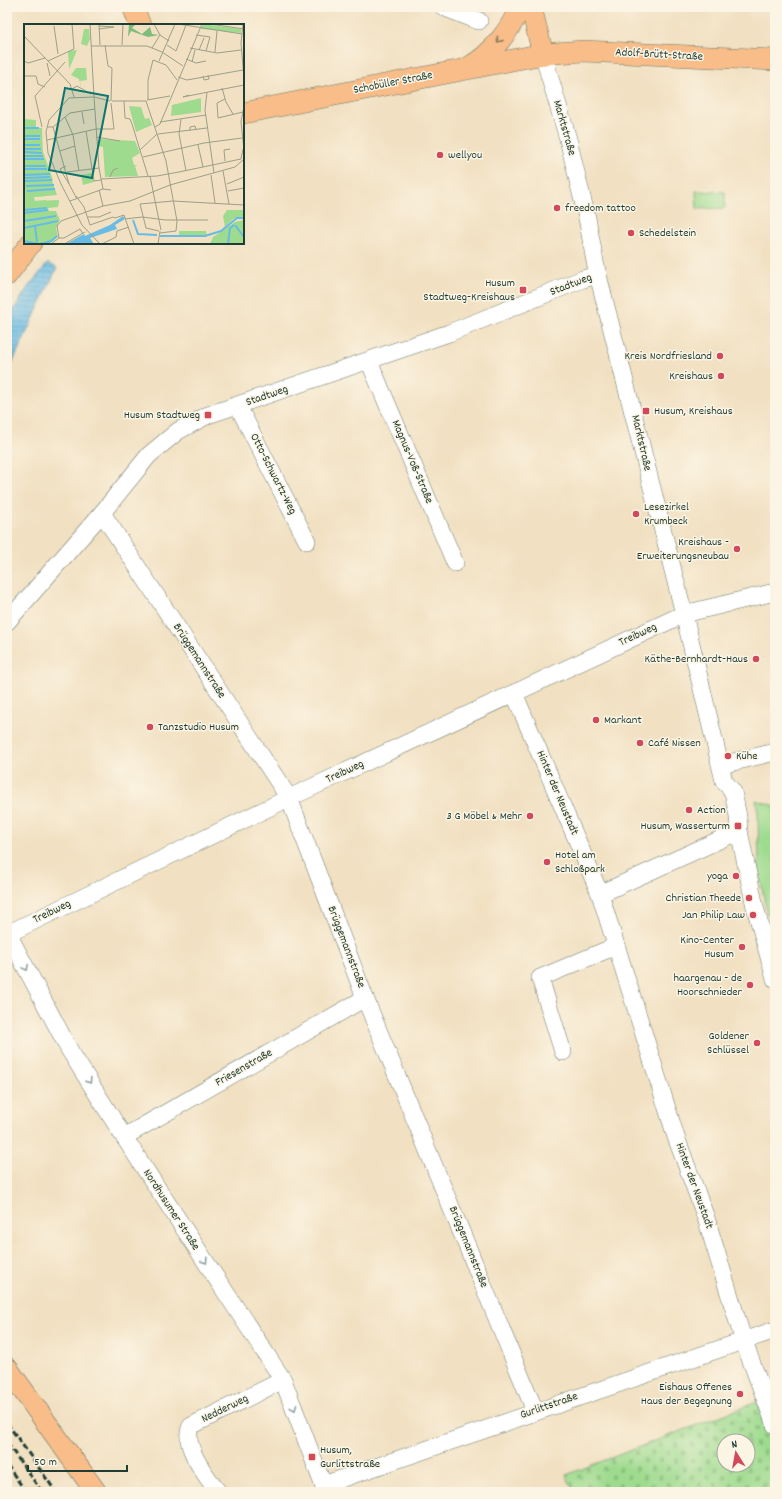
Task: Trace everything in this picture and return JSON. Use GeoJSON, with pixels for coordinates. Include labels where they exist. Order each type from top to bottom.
{"type":"FeatureCollection","features":[{"type":"Feature","properties":{"kind":"main road"},"geometry":{"type":"LineString","coordinates":[[133,7],[140,24]]}},
{"type":"Feature","properties":{"kind":"main road"},"geometry":{"type":"LineString","coordinates":[[462,71],[475,64],[488,54],[512,21],[519,7]]}},
{"type":"Feature","properties":{"kind":"main road"},"geometry":{"type":"LineString","coordinates":[[531,7],[543,54]]}},
{"type":"Feature","properties":{"kind":"main road","name":"Adolf-Brütt-Straße"},"geometry":{"type":"LineString","coordinates":[[543,54],[583,51],[775,60]]}},
{"type":"Feature","properties":{"kind":"main road","name":"Schobüller Straße"},"geometry":{"type":"LineString","coordinates":[[244,113],[543,54]]}},
{"type":"Feature","properties":{"kind":"main road"},"geometry":{"type":"LineString","coordinates":[[7,275],[30,244]]}},
{"type":"Feature","properties":{"kind":"main road"},"geometry":{"type":"LineString","coordinates":[[7,1368],[96,1492]]}},
{"type":"Feature","properties":{"kind":"street"},"geometry":{"type":"LineString","coordinates":[[443,7],[479,22]]}},
{"type":"Feature","properties":{"kind":"street","name":"Marktstraße"},"geometry":{"type":"LineString","coordinates":[[543,54],[570,146],[587,218],[598,275],[684,614],[724,781],[733,792],[738,816],[739,831],[755,907],[775,979]]}},
{"type":"Feature","properties":{"kind":"street","name":"Stadtweg"},"geometry":{"type":"LineString","coordinates":[[7,622],[102,513],[149,455],[178,431],[208,416],[449,333],[583,279],[598,275]]}},
{"type":"Feature","properties":{"kind":"street","name":"Magnus-Voß-Straße"},"geometry":{"type":"LineString","coordinates":[[369,361],[455,563]]}},
{"type":"Feature","properties":{"kind":"street","name":"Otto-Schwartz-Weg"},"geometry":{"type":"LineString","coordinates":[[238,406],[307,541]]}},
{"type":"Feature","properties":{"kind":"street","name":"Brüggemannstraße"},"geometry":{"type":"LineString","coordinates":[[102,513],[289,798],[365,998],[535,1411]]}},
{"type":"Feature","properties":{"kind":"street","name":"Treibweg"},"geometry":{"type":"LineString","coordinates":[[7,933],[289,798],[684,614],[775,592]]}},
{"type":"Feature","properties":{"kind":"street","name":"Hinter der Neustadt"},"geometry":{"type":"LineString","coordinates":[[514,693],[600,894],[676,1137],[706,1218],[744,1342],[775,1425]]}},
{"type":"Feature","properties":{"kind":"street"},"geometry":{"type":"LineString","coordinates":[[721,765],[775,752]]}},
{"type":"Feature","properties":{"kind":"street"},"geometry":{"type":"LineString","coordinates":[[600,894],[739,831]]}},
{"type":"Feature","properties":{"kind":"street","name":"Nordhusumer Straße"},"geometry":{"type":"LineString","coordinates":[[7,933],[70,1051],[124,1137],[283,1380],[324,1488]]}},
{"type":"Feature","properties":{"kind":"street"},"geometry":{"type":"LineString","coordinates":[[563,1052],[540,978],[616,946]]}},
{"type":"Feature","properties":{"kind":"street","name":"Friesenstraße"},"geometry":{"type":"LineString","coordinates":[[124,1137],[365,998]]}},
{"type":"Feature","properties":{"kind":"street","name":"Gurlittstraße"},"geometry":{"type":"LineString","coordinates":[[324,1488],[535,1411],[744,1342],[775,1330]]}},
{"type":"Feature","properties":{"kind":"street","name":"Nedderweg"},"geometry":{"type":"LineString","coordinates":[[218,1492],[203,1470],[190,1446],[188,1432],[191,1426],[283,1380]]}},
{"type":"Feature","properties":{"kind":"green space"},"geometry":{"type":"Polygon","coordinates":[[[696,191],[725,192],[725,208],[697,209],[696,191]]]}},
{"type":"Feature","properties":{"kind":"green space"},"geometry":{"type":"Polygon","coordinates":[[[756,800],[775,806],[775,913],[767,914],[759,872],[758,813],[756,800]]]}},
{"type":"Feature","properties":{"kind":"green space"},"geometry":{"type":"Polygon","coordinates":[[[757,1402],[775,1443],[775,1492],[574,1492],[566,1475],[757,1402]]]}},
{"type":"Feature","properties":{"kind":"water"},"geometry":{"type":"Polygon","coordinates":[[[48,263],[57,268],[7,374],[7,321],[28,287],[48,263]]]}},
{"type":"Feature","properties":{"kind":"railway"},"geometry":{"type":"LineString","coordinates":[[7,1423],[56,1492]]}},
{"type":"Feature","properties":{"kind":"railway"},"geometry":{"type":"LineString","coordinates":[[7,1443],[42,1492]]}},
{"type":"Feature","properties":{"kind":"railway"},"geometry":{"type":"LineString","coordinates":[[7,1465],[26,1492]]}},
{"type":"Feature","properties":{"kind":"place","name":"wellyou"},"geometry":{"type":"Point","coordinates":[440,155]}},
{"type":"Feature","properties":{"kind":"place","name":"freedom tattoo"},"geometry":{"type":"Point","coordinates":[557,208]}},
{"type":"Feature","properties":{"kind":"place","name":"Schedelstein"},"geometry":{"type":"Point","coordinates":[631,233]}},
{"type":"Feature","properties":{"kind":"place","name":"Husum Stadtweg-Kreishaus"},"geometry":{"type":"Point","coordinates":[523,290]}},
{"type":"Feature","properties":{"kind":"place","name":"Kreis Nordfriesland"},"geometry":{"type":"Point","coordinates":[720,356]}},
{"type":"Feature","properties":{"kind":"place","name":"Kreishaus"},"geometry":{"type":"Point","coordinates":[721,376]}},
{"type":"Feature","properties":{"kind":"place","name":"Husum, Kreishaus"},"geometry":{"type":"Point","coordinates":[646,411]}},
{"type":"Feature","properties":{"kind":"place","name":"Husum Stadtweg"},"geometry":{"type":"Point","coordinates":[208,415]}},
{"type":"Feature","properties":{"kind":"place","name":"Lesezirkel Krumbeck"},"geometry":{"type":"Point","coordinates":[636,514]}},
{"type":"Feature","properties":{"kind":"place","name":"Kreishaus - Erweiterungsneubau"},"geometry":{"type":"Point","coordinates":[737,549]}},
{"type":"Feature","properties":{"kind":"place","name":"Käthe-Bernhardt-Haus"},"geometry":{"type":"Point","coordinates":[756,659]}},
{"type":"Feature","properties":{"kind":"place","name":"Markant"},"geometry":{"type":"Point","coordinates":[596,720]}},
{"type":"Feature","properties":{"kind":"place","name":"Tanzstudio Husum"},"geometry":{"type":"Point","coordinates":[150,727]}},
{"type":"Feature","properties":{"kind":"place","name":"Café Nissen"},"geometry":{"type":"Point","coordinates":[640,743]}},
{"type":"Feature","properties":{"kind":"place","name":"Kühe"},"geometry":{"type":"Point","coordinates":[728,756]}},
{"type":"Feature","properties":{"kind":"place","name":"Action"},"geometry":{"type":"Point","coordinates":[689,810]}},
{"type":"Feature","properties":{"kind":"place","name":"3 G Möbel & Mehr"},"geometry":{"type":"Point","coordinates":[530,816]}},
{"type":"Feature","properties":{"kind":"place","name":"Husum, Wasserturm"},"geometry":{"type":"Point","coordinates":[738,826]}},
{"type":"Feature","properties":{"kind":"place","name":"Hotel am Schloßpark"},"geometry":{"type":"Point","coordinates":[547,862]}},
{"type":"Feature","properties":{"kind":"place","name":"yoga"},"geometry":{"type":"Point","coordinates":[736,876]}},
{"type":"Feature","properties":{"kind":"place","name":"Christian Theede"},"geometry":{"type":"Point","coordinates":[749,898]}},
{"type":"Feature","properties":{"kind":"place","name":"Jan Philip Law"},"geometry":{"type":"Point","coordinates":[753,915]}},
{"type":"Feature","properties":{"kind":"place","name":"Kino-Center Husum"},"geometry":{"type":"Point","coordinates":[742,947]}},
{"type":"Feature","properties":{"kind":"place","name":"haargenau - de Hoorschnieder"},"geometry":{"type":"Point","coordinates":[750,985]}},
{"type":"Feature","properties":{"kind":"place","name":"Goldener Schlüssel"},"geometry":{"type":"Point","coordinates":[757,1043]}},
{"type":"Feature","properties":{"kind":"place","name":"Eishaus Offenes Haus der Begegnung"},"geometry":{"type":"Point","coordinates":[740,1394]}},
{"type":"Feature","properties":{"kind":"place","name":"Husum, Gurlittstraße"},"geometry":{"type":"Point","coordinates":[312,1457]}}]}
